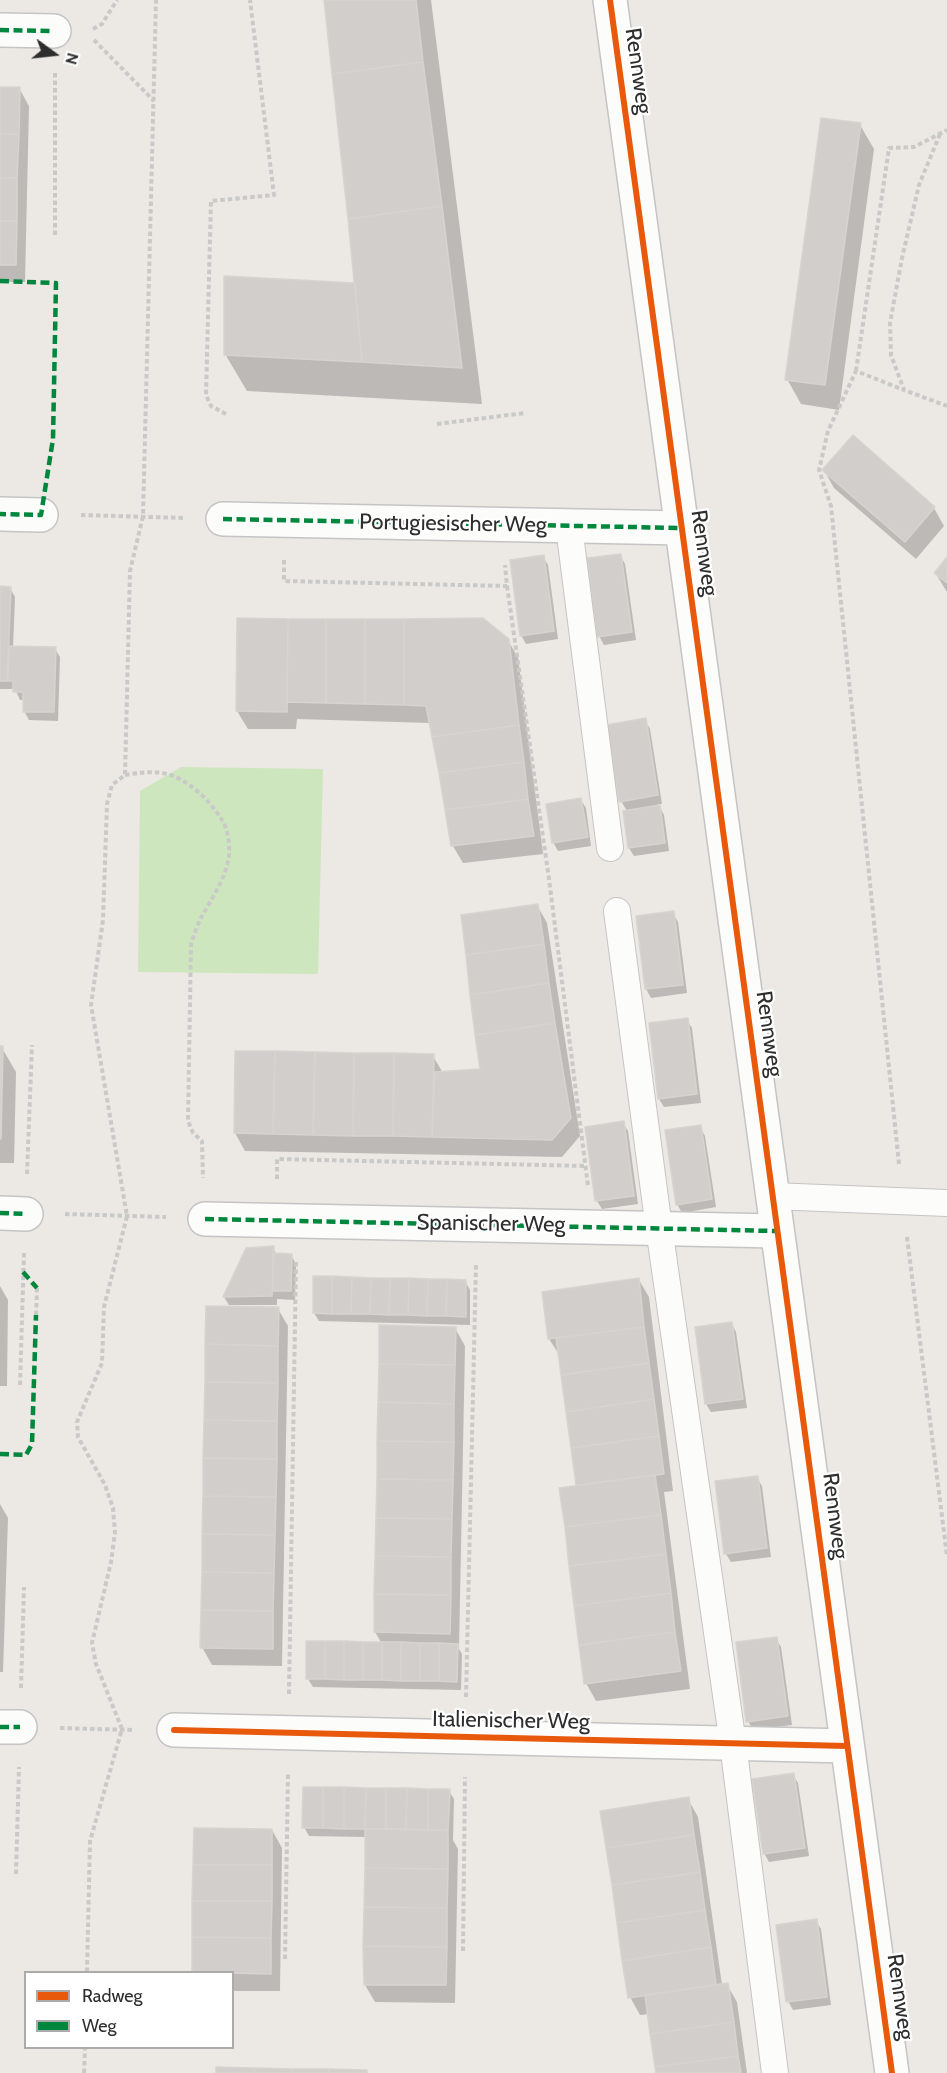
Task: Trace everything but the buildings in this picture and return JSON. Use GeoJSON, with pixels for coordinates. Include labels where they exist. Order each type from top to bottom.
{"type":"FeatureCollection","features":[{"type":"Feature","properties":{"kind":"street","name":"Rennweg"},"geometry":{"type":"LineString","coordinates":[[610,0],[892,2073]]}},
{"type":"Feature","properties":{"kind":"street"},"geometry":{"type":"LineString","coordinates":[[0,30],[54,31]]}},
{"type":"Feature","properties":{"kind":"street"},"geometry":{"type":"LineString","coordinates":[[0,514],[41,515]]}},
{"type":"Feature","properties":{"kind":"street","name":"Portugiesischer Weg"},"geometry":{"type":"LineString","coordinates":[[223,519],[682,528]]}},
{"type":"Feature","properties":{"kind":"street","name":"Spanischer Weg"},"geometry":{"type":"LineString","coordinates":[[205,1219],[776,1231]]}},
{"type":"Feature","properties":{"kind":"street","name":"Italienischer Weg"},"geometry":{"type":"LineString","coordinates":[[174,1730],[847,1746]]}},
{"type":"Feature","properties":{"kind":"lane"},"geometry":{"type":"LineString","coordinates":[[568,527],[610,848]]}},
{"type":"Feature","properties":{"kind":"lane"},"geometry":{"type":"LineString","coordinates":[[616,911],[733,1744],[775,2073]]}},
{"type":"Feature","properties":{"kind":"lane"},"geometry":{"type":"LineString","coordinates":[[772,1196],[947,1203]]}},
{"type":"Feature","properties":{"kind":"path"},"geometry":{"type":"LineString","coordinates":[[117,0],[102,24],[87,33],[155,101]]}},
{"type":"Feature","properties":{"kind":"path"},"geometry":{"type":"LineString","coordinates":[[125,775],[130,572],[143,516],[156,0]]}},
{"type":"Feature","properties":{"kind":"path"},"geometry":{"type":"LineString","coordinates":[[226,414],[211,406],[206,395],[211,201],[274,195],[250,0]]}},
{"type":"Feature","properties":{"kind":"path"},"geometry":{"type":"LineString","coordinates":[[54,31],[55,237]]}},
{"type":"Feature","properties":{"kind":"path"},"geometry":{"type":"LineString","coordinates":[[947,129],[914,147],[889,148],[856,371],[828,431],[819,470],[831,506],[903,1201],[947,1556]]}},
{"type":"Feature","properties":{"kind":"path"},"geometry":{"type":"LineString","coordinates":[[940,134],[947,136]]}},
{"type":"Feature","properties":{"kind":"path"},"geometry":{"type":"LineString","coordinates":[[904,390],[891,355],[890,323],[902,258],[920,185],[940,134]]}},
{"type":"Feature","properties":{"kind":"path"},"geometry":{"type":"LineString","coordinates":[[856,371],[947,406]]}},
{"type":"Feature","properties":{"kind":"path"},"geometry":{"type":"LineString","coordinates":[[437,424],[525,412]]}},
{"type":"Feature","properties":{"kind":"path"},"geometry":{"type":"LineString","coordinates":[[41,515],[143,516]]}},
{"type":"Feature","properties":{"kind":"path"},"geometry":{"type":"LineString","coordinates":[[286,520],[284,581],[507,586]]}},
{"type":"Feature","properties":{"kind":"path"},"geometry":{"type":"LineString","coordinates":[[500,526],[549,879],[593,1226]]}},
{"type":"Feature","properties":{"kind":"path"},"geometry":{"type":"LineString","coordinates":[[13,1213],[127,1216],[205,1219],[202,1141],[193,1133],[188,1121],[191,944],[200,920],[222,878],[229,857],[228,837],[223,821],[211,806],[182,780],[164,773],[146,772],[125,775],[112,785],[107,804],[103,920],[91,1005],[127,1216],[104,1307],[102,1363],[77,1422],[78,1437],[105,1485],[113,1508],[115,1533],[111,1562],[92,1643],[96,1664],[122,1729],[90,1841],[87,1971]]}},
{"type":"Feature","properties":{"kind":"path"},"geometry":{"type":"LineString","coordinates":[[285,1959],[288,1733],[286,1220],[277,1159],[586,1166]]}},
{"type":"Feature","properties":{"kind":"path"},"geometry":{"type":"LineString","coordinates":[[463,1951],[465,1738],[477,1224]]}},
{"type":"Feature","properties":{"kind":"path"},"geometry":{"type":"LineString","coordinates":[[36,1314],[38,1288]]}},
{"type":"Feature","properties":{"kind":"path"},"geometry":{"type":"LineString","coordinates":[[10,1727],[174,1730]]}},
{"type":"Feature","properties":{"kind":"path"},"geometry":{"type":"LineString","coordinates":[[84,2073],[85,2049]]}},
{"type":"Feature","properties":{"kind":"green space"},"geometry":{"type":"Polygon","coordinates":[[[181,767],[323,769],[318,974],[138,972],[140,791],[181,767]]]}},
{"type":"Feature","properties":{"kind":"marked path"},"geometry":{"type":"LineString","coordinates":[[0,30],[54,31]]}},
{"type":"Feature","properties":{"kind":"marked path"},"geometry":{"type":"LineString","coordinates":[[0,281],[56,283],[53,439],[41,515],[0,514]]}},
{"type":"Feature","properties":{"kind":"marked path"},"geometry":{"type":"LineString","coordinates":[[223,519],[682,528]]}},
{"type":"Feature","properties":{"kind":"marked path"},"geometry":{"type":"LineString","coordinates":[[0,1213],[26,1214]]}},
{"type":"Feature","properties":{"kind":"marked path"},"geometry":{"type":"LineString","coordinates":[[205,1219],[776,1231]]}},
{"type":"Feature","properties":{"kind":"marked path"},"geometry":{"type":"LineString","coordinates":[[23,1272],[37,1288]]}},
{"type":"Feature","properties":{"kind":"marked path"},"geometry":{"type":"LineString","coordinates":[[0,1454],[26,1455],[32,1444],[36,1315]]}},
{"type":"Feature","properties":{"kind":"marked path"},"geometry":{"type":"LineString","coordinates":[[0,1727],[20,1727]]}},
{"type":"Feature","properties":{"kind":"cycle path"},"geometry":{"type":"LineString","coordinates":[[610,0],[892,2073]]}},
{"type":"Feature","properties":{"kind":"cycle path"},"geometry":{"type":"LineString","coordinates":[[174,1730],[847,1746]]}}]}
